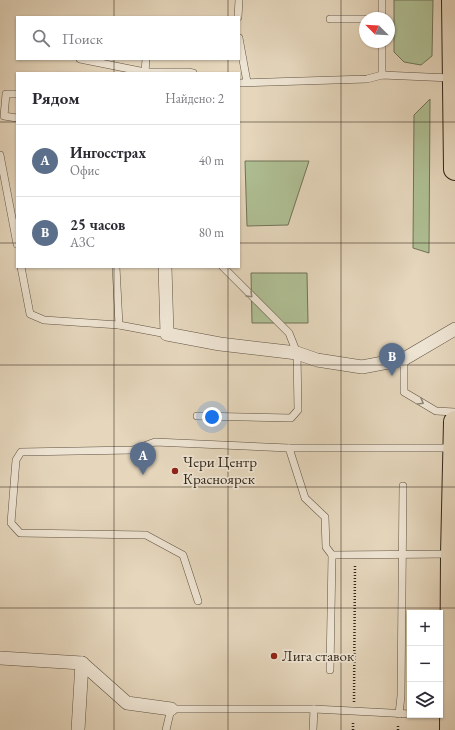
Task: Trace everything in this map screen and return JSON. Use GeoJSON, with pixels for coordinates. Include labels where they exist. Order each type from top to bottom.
{"type":"FeatureCollection","features":[{"type":"Feature","properties":{"kind":"highway"},"geometry":{"type":"LineString","coordinates":[[453,0],[455,169]]}},
{"type":"Feature","properties":{"kind":"highway"},"geometry":{"type":"LineString","coordinates":[[450,719],[454,554],[455,422]]}},
{"type":"Feature","properties":{"kind":"street"},"geometry":{"type":"LineString","coordinates":[[165,268],[167,334],[220,344],[297,353],[317,360],[362,367],[404,359],[455,329]]}},
{"type":"Feature","properties":{"kind":"street"},"geometry":{"type":"LineString","coordinates":[[0,658],[82,663],[127,703],[171,709]]}},
{"type":"Feature","properties":{"kind":"street"},"geometry":{"type":"LineString","coordinates":[[78,730],[82,663]]}},
{"type":"Feature","properties":{"kind":"lane"},"geometry":{"type":"LineString","coordinates":[[238,16],[239,0]]}},
{"type":"Feature","properties":{"kind":"lane"},"geometry":{"type":"LineString","coordinates":[[382,0],[382,12]]}},
{"type":"Feature","properties":{"kind":"lane"},"geometry":{"type":"LineString","coordinates":[[330,19],[359,19]]}},
{"type":"Feature","properties":{"kind":"lane"},"geometry":{"type":"LineString","coordinates":[[382,48],[382,75]]}},
{"type":"Feature","properties":{"kind":"lane"},"geometry":{"type":"LineString","coordinates":[[240,49],[243,83],[367,79],[382,75],[453,78]]}},
{"type":"Feature","properties":{"kind":"lane"},"geometry":{"type":"LineString","coordinates":[[85,60],[145,72],[188,72]]}},
{"type":"Feature","properties":{"kind":"lane"},"geometry":{"type":"LineString","coordinates":[[145,72],[146,60]]}},
{"type":"Feature","properties":{"kind":"lane"},"geometry":{"type":"LineString","coordinates":[[16,94],[6,94],[2,116],[16,118]]}},
{"type":"Feature","properties":{"kind":"lane"},"geometry":{"type":"LineString","coordinates":[[0,155],[16,239]]}},
{"type":"Feature","properties":{"kind":"lane"},"geometry":{"type":"LineString","coordinates":[[21,268],[30,314],[44,320],[119,325],[167,334]]}},
{"type":"Feature","properties":{"kind":"lane"},"geometry":{"type":"LineString","coordinates":[[116,268],[119,325]]}},
{"type":"Feature","properties":{"kind":"lane"},"geometry":{"type":"LineString","coordinates":[[197,416],[291,418],[298,410],[297,353],[289,333],[224,268]]}},
{"type":"Feature","properties":{"kind":"lane"},"geometry":{"type":"LineString","coordinates":[[404,359],[404,392],[436,411],[455,412]]}},
{"type":"Feature","properties":{"kind":"lane"},"geometry":{"type":"LineString","coordinates":[[198,601],[182,555],[146,535],[20,533],[11,524],[16,460],[21,452],[133,450],[155,442],[289,448],[454,448]]}},
{"type":"Feature","properties":{"kind":"lane"},"geometry":{"type":"LineString","coordinates":[[289,448],[305,498],[325,517],[326,547],[332,556],[330,670]]}},
{"type":"Feature","properties":{"kind":"lane"},"geometry":{"type":"LineString","coordinates":[[399,714],[401,696],[404,486]]}},
{"type":"Feature","properties":{"kind":"lane"},"geometry":{"type":"LineString","coordinates":[[332,556],[454,554]]}},
{"type":"Feature","properties":{"kind":"lane"},"geometry":{"type":"LineString","coordinates":[[166,730],[171,709],[314,710],[407,714]]}},
{"type":"Feature","properties":{"kind":"lane"},"geometry":{"type":"LineString","coordinates":[[314,710],[314,730]]}},
{"type":"Feature","properties":{"kind":"path"},"geometry":{"type":"LineString","coordinates":[[353,730],[355,556]]}},
{"type":"Feature","properties":{"kind":"green space"},"geometry":{"type":"Polygon","coordinates":[[[394,0],[433,0],[432,56],[421,65],[404,62],[394,52],[394,0]]]}},
{"type":"Feature","properties":{"kind":"green space"},"geometry":{"type":"Polygon","coordinates":[[[430,99],[429,253],[413,248],[414,115],[430,99]]]}},
{"type":"Feature","properties":{"kind":"green space"},"geometry":{"type":"Polygon","coordinates":[[[245,161],[309,161],[288,225],[247,226],[245,161]]]}},
{"type":"Feature","properties":{"kind":"green space"},"geometry":{"type":"Polygon","coordinates":[[[251,273],[307,273],[308,323],[252,323],[251,273]]]}},
{"type":"Feature","properties":{"kind":"place","name":"25 часов"},"geometry":{"type":"Point","coordinates":[392,376]}},
{"type":"Feature","properties":{"kind":"place","name":"Чери Центр Красноярск"},"geometry":{"type":"Point","coordinates":[175,471]}},
{"type":"Feature","properties":{"kind":"place","name":"Ингосстрах"},"geometry":{"type":"Point","coordinates":[143,475]}},
{"type":"Feature","properties":{"kind":"place","name":"Лига ставок"},"geometry":{"type":"Point","coordinates":[274,656]}}]}
